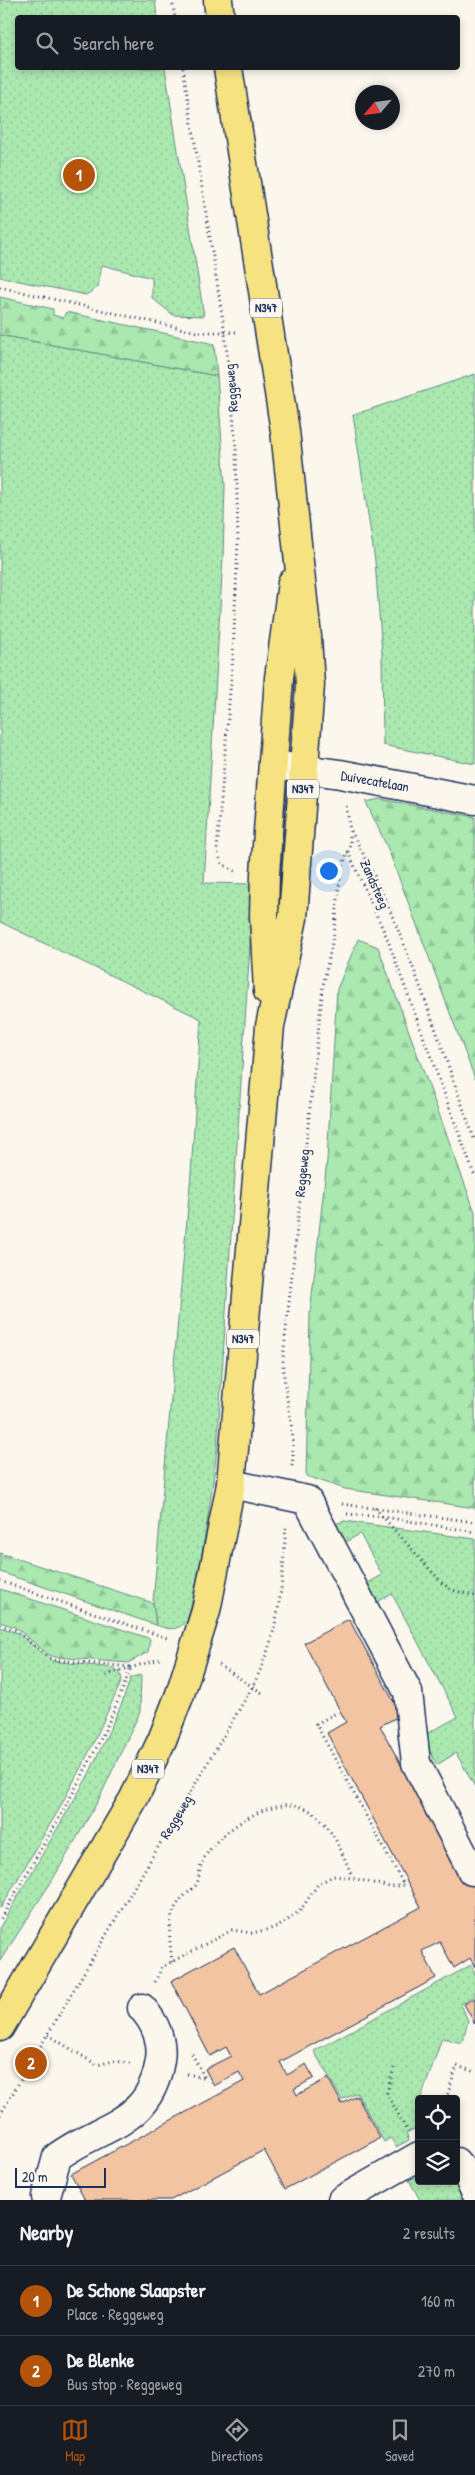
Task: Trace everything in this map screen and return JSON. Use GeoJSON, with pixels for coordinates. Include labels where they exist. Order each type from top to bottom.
{"type":"FeatureCollection","features":[{"type":"Feature","properties":{"kind":"main road"},"geometry":{"type":"LineString","coordinates":[[218,0],[220,15]]}},
{"type":"Feature","properties":{"kind":"main road","name":"N347"},"geometry":{"type":"LineString","coordinates":[[0,2027],[134,1798],[162,1740],[195,1651],[216,1571],[231,1484],[270,1026],[293,918],[310,685],[285,431],[228,70]]}},
{"type":"Feature","properties":{"kind":"main road","name":"N347"},"geometry":{"type":"LineString","coordinates":[[270,1026],[264,916],[265,874],[283,636],[297,550]]}},
{"type":"Feature","properties":{"kind":"street","name":"Duivecatelaan"},"geometry":{"type":"LineString","coordinates":[[274,765],[475,800]]}},
{"type":"Feature","properties":{"kind":"street"},"geometry":{"type":"LineString","coordinates":[[231,1484],[307,1500],[408,1692],[416,1762],[472,1871]]}},
{"type":"Feature","properties":{"kind":"street"},"geometry":{"type":"LineString","coordinates":[[46,2197],[57,2157],[130,2116],[141,2108],[151,2093],[159,2067],[161,2054],[160,2040],[153,2023],[142,2008]]}},
{"type":"Feature","properties":{"kind":"street"},"geometry":{"type":"LineString","coordinates":[[342,2200],[413,2144]]}},
{"type":"Feature","properties":{"kind":"street"},"geometry":{"type":"LineString","coordinates":[[460,2167],[467,2175],[475,2191]]}},
{"type":"Feature","properties":{"kind":"path"},"geometry":{"type":"LineString","coordinates":[[172,0],[174,15]]}},
{"type":"Feature","properties":{"kind":"path","name":"Reggeweg"},"geometry":{"type":"LineString","coordinates":[[183,70],[225,333],[236,447],[238,543],[229,711]]}},
{"type":"Feature","properties":{"kind":"path"},"geometry":{"type":"LineString","coordinates":[[0,287],[197,332],[225,333]]}},
{"type":"Feature","properties":{"kind":"path","name":"Zandsteeg"},"geometry":{"type":"LineString","coordinates":[[475,1141],[392,915],[367,860],[350,830],[348,851],[387,938],[475,1177]]}},
{"type":"Feature","properties":{"kind":"path","name":"Reggeweg"},"geometry":{"type":"LineString","coordinates":[[0,2114],[253,1686],[268,1654],[277,1621],[294,1443],[284,1388],[284,1350],[323,986],[334,928],[341,870],[348,851]]}},
{"type":"Feature","properties":{"kind":"path"},"geometry":{"type":"LineString","coordinates":[[355,1505],[475,1522]]}},
{"type":"Feature","properties":{"kind":"path"},"geometry":{"type":"LineString","coordinates":[[375,1508],[442,1583],[452,1590],[475,1596]]}},
{"type":"Feature","properties":{"kind":"path"},"geometry":{"type":"LineString","coordinates":[[314,1512],[384,1517],[475,1532]]}},
{"type":"Feature","properties":{"kind":"path"},"geometry":{"type":"LineString","coordinates":[[0,1581],[153,1632]]}},
{"type":"Feature","properties":{"kind":"path"},"geometry":{"type":"LineString","coordinates":[[0,1625],[15,1630],[48,1657],[55,1660],[131,1667]]}},
{"type":"Feature","properties":{"kind":"path"},"geometry":{"type":"LineString","coordinates":[[106,1674],[195,1651],[264,1694]]}},
{"type":"Feature","properties":{"kind":"path"},"geometry":{"type":"LineString","coordinates":[[0,1920],[68,1802],[93,1754],[131,1667]]}},
{"type":"Feature","properties":{"kind":"path"},"geometry":{"type":"LineString","coordinates":[[154,1983],[162,1967],[232,1930],[252,1933],[278,1927],[300,1911],[318,1884],[333,1876],[352,1878],[390,1887],[404,1885],[316,1724],[338,1712]]}},
{"type":"Feature","properties":{"kind":"path"},"geometry":{"type":"LineString","coordinates":[[172,1962],[170,1922],[177,1904],[194,1887],[200,1875],[202,1862],[212,1847],[232,1828],[256,1813],[287,1804],[309,1809],[328,1826],[352,1878]]}},
{"type":"Feature","properties":{"kind":"path"},"geometry":{"type":"LineString","coordinates":[[48,2035],[97,2065]]}},
{"type":"Feature","properties":{"kind":"path"},"geometry":{"type":"LineString","coordinates":[[159,2067],[205,2078],[187,2044]]}},
{"type":"Feature","properties":{"kind":"path"},"geometry":{"type":"LineString","coordinates":[[447,2095],[457,2066],[475,2072]]}},
{"type":"Feature","properties":{"kind":"path"},"geometry":{"type":"LineString","coordinates":[[394,2068],[387,2093],[413,2144]]}},
{"type":"Feature","properties":{"kind":"green space"},"geometry":{"type":"Polygon","coordinates":[[[0,0],[155,0],[157,15],[15,15],[15,70],[165,70],[204,316],[173,315],[152,298],[152,278],[102,265],[98,287],[86,295],[0,277],[0,0]]]}},
{"type":"Feature","properties":{"kind":"green space"},"geometry":{"type":"Polygon","coordinates":[[[0,297],[53,309],[53,315],[63,318],[66,312],[214,344],[217,376],[0,335],[0,297]]]}},
{"type":"Feature","properties":{"kind":"green space"},"geometry":{"type":"Polygon","coordinates":[[[0,335],[217,376],[225,485],[223,557],[204,883],[254,884],[217,1449],[205,1536],[187,1621],[180,1627],[173,1629],[156,1625],[153,1602],[191,1173],[201,1019],[0,922],[0,335]]]}},
{"type":"Feature","properties":{"kind":"green space"},"geometry":{"type":"Polygon","coordinates":[[[475,374],[475,764],[383,745],[382,653],[375,561],[353,415],[475,374]]]}},
{"type":"Feature","properties":{"kind":"green space"},"geometry":{"type":"Polygon","coordinates":[[[380,799],[475,817],[475,1079],[388,849],[366,802],[380,799]]]}},
{"type":"Feature","properties":{"kind":"green space"},"geometry":{"type":"Polygon","coordinates":[[[358,939],[378,947],[475,1212],[475,1508],[345,1489],[306,1476],[310,1314],[327,1160],[337,989],[358,939]]]}},
{"type":"Feature","properties":{"kind":"green space"},"geometry":{"type":"Polygon","coordinates":[[[344,1521],[475,1539],[475,1787],[456,1753],[437,1765],[428,1748],[426,1734],[458,1717],[392,1594],[373,1604],[363,1586],[382,1575],[360,1534],[340,1545],[335,1524],[344,1521]]]}},
{"type":"Feature","properties":{"kind":"green space"},"geometry":{"type":"Polygon","coordinates":[[[0,1553],[153,1603],[156,1625],[0,1572],[0,1553]]]}},
{"type":"Feature","properties":{"kind":"green space"},"geometry":{"type":"Polygon","coordinates":[[[0,1589],[150,1639],[148,1652],[128,1663],[49,1655],[15,1627],[0,1622],[0,1589]]]}},
{"type":"Feature","properties":{"kind":"green space"},"geometry":{"type":"Polygon","coordinates":[[[0,1627],[18,1633],[52,1661],[114,1668],[120,1672],[122,1680],[91,1748],[58,1811],[0,1909],[0,1627]]]}},
{"type":"Feature","properties":{"kind":"green space"},"geometry":{"type":"Polygon","coordinates":[[[141,1675],[140,1712],[98,1801],[53,1879],[0,1961],[0,1927],[88,1776],[122,1703],[131,1677],[141,1675]]]}},
{"type":"Feature","properties":{"kind":"green space"},"geometry":{"type":"Polygon","coordinates":[[[471,1965],[475,1972],[475,1996],[461,2004],[468,2021],[462,2043],[442,2038],[422,2095],[415,2095],[415,2128],[406,2133],[409,2140],[396,2147],[391,2138],[384,2142],[357,2093],[342,2100],[314,2051],[471,1965]]]}},
{"type":"Feature","properties":{"kind":"green space"},"geometry":{"type":"Polygon","coordinates":[[[415,2178],[415,2185],[456,2185],[466,2200],[420,2200],[409,2180],[415,2178]]]}},
{"type":"Feature","properties":{"kind":"building"},"geometry":{"type":"Polygon","coordinates":[[[349,1619],[401,1715],[380,1726],[464,1882],[470,1879],[475,1889],[475,1967],[470,1958],[454,1968],[440,1942],[422,1951],[436,1978],[280,2062],[287,2075],[306,2064],[314,2078],[294,2089],[297,2095],[328,2078],[342,2104],[357,2096],[380,2138],[285,2189],[264,2150],[171,2200],[85,2200],[71,2174],[244,2081],[239,2072],[214,2086],[205,2069],[231,2056],[226,2047],[210,2056],[171,1981],[234,1947],[259,1994],[421,1907],[327,1733],[346,1722],[304,1643],[349,1619]]]}},
{"type":"Feature","properties":{"kind":"building"},"geometry":{"type":"Polygon","coordinates":[[[475,1998],[475,2024],[464,2004],[475,1998]]]}},
{"type":"Feature","properties":{"kind":"place","name":"De Schone Slaapster"},"geometry":{"type":"Point","coordinates":[79,175]}},
{"type":"Feature","properties":{"kind":"place","name":"De Blenke"},"geometry":{"type":"Point","coordinates":[31,2063]}}]}
